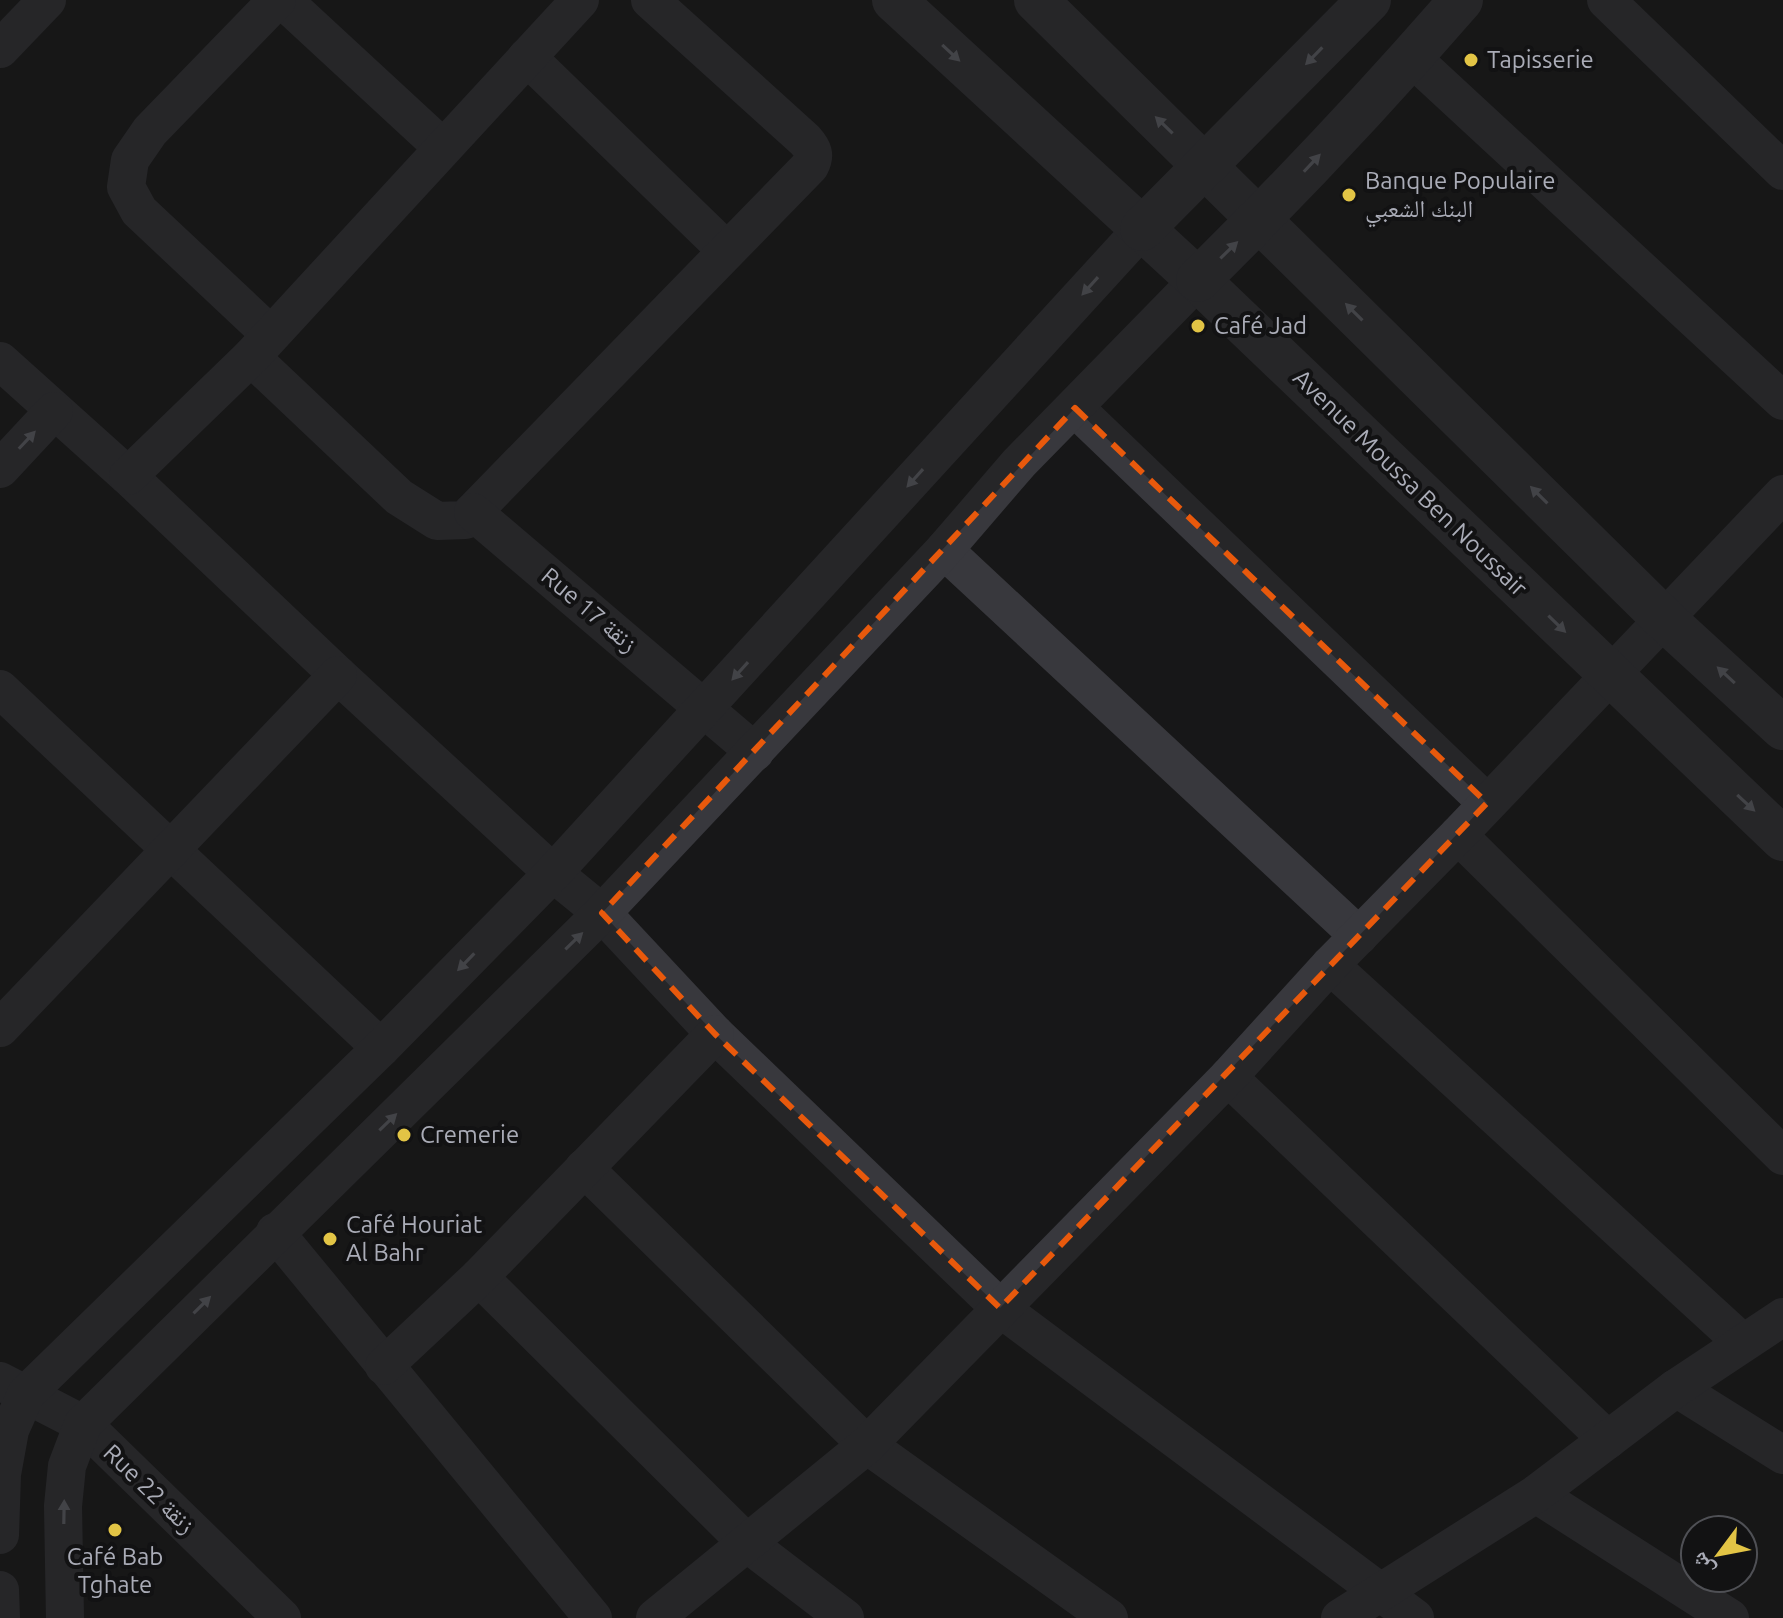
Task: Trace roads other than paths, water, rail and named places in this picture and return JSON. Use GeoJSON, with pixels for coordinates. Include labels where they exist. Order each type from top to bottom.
{"type":"FeatureCollection","features":[{"type":"Feature","properties":{"kind":"street"},"geometry":{"type":"LineString","coordinates":[[0,49],[47,0]]}},
{"type":"Feature","properties":{"kind":"street"},"geometry":{"type":"LineString","coordinates":[[277,0],[150,131],[130,160],[126,187],[139,211],[399,497],[437,521],[469,516],[814,159],[814,150],[650,0]]}},
{"type":"Feature","properties":{"kind":"street"},"geometry":{"type":"LineString","coordinates":[[283,0],[442,147]]}},
{"type":"Feature","properties":{"kind":"street"},"geometry":{"type":"LineString","coordinates":[[128,476],[260,345],[580,0]]}},
{"type":"Feature","properties":{"kind":"street","name":"Avenue Moussa Ben Noussair"},"geometry":{"type":"LineString","coordinates":[[894,0],[1198,280],[1783,839]]}},
{"type":"Feature","properties":{"kind":"street"},"geometry":{"type":"LineString","coordinates":[[1036,0],[1664,619],[1783,728]]}},
{"type":"Feature","properties":{"kind":"street"},"geometry":{"type":"LineString","coordinates":[[65,1618],[63,1506],[67,1466],[83,1424],[602,913],[944,550],[1019,463],[1259,220],[1461,0]]}},
{"type":"Feature","properties":{"kind":"street"},"geometry":{"type":"LineString","coordinates":[[1606,0],[1783,171]]}},
{"type":"Feature","properties":{"kind":"street"},"geometry":{"type":"LineString","coordinates":[[0,1535],[2,1474],[13,1388],[381,1048],[553,873],[1142,229],[1205,167],[1359,3]]}},
{"type":"Feature","properties":{"kind":"street"},"geometry":{"type":"LineString","coordinates":[[527,57],[726,250]]}},
{"type":"Feature","properties":{"kind":"street"},"geometry":{"type":"LineString","coordinates":[[1411,57],[1783,401]]}},
{"type":"Feature","properties":{"kind":"street"},"geometry":{"type":"LineString","coordinates":[[0,361],[128,476],[553,873],[602,913],[715,1034],[1000,1308],[1415,1618]]}},
{"type":"Feature","properties":{"kind":"street"},"geometry":{"type":"LineString","coordinates":[[1075,408],[1487,803]]}},
{"type":"Feature","properties":{"kind":"street"},"geometry":{"type":"LineString","coordinates":[[0,469],[54,411]]}},
{"type":"Feature","properties":{"kind":"street"},"geometry":{"type":"LineString","coordinates":[[655,1618],[867,1445],[1228,1077],[1330,965],[1783,494]]}},
{"type":"Feature","properties":{"kind":"street","name":"Rue 17 زنقة"},"geometry":{"type":"LineString","coordinates":[[469,516],[706,708],[755,752]]}},
{"type":"Feature","properties":{"kind":"street"},"geometry":{"type":"LineString","coordinates":[[944,550],[1359,936]]}},
{"type":"Feature","properties":{"kind":"street"},"geometry":{"type":"LineString","coordinates":[[0,1028],[338,675]]}},
{"type":"Feature","properties":{"kind":"street"},"geometry":{"type":"LineString","coordinates":[[0,689],[381,1048]]}},
{"type":"Feature","properties":{"kind":"street"},"geometry":{"type":"LineString","coordinates":[[1458,835],[1783,1156]]}},
{"type":"Feature","properties":{"kind":"street"},"geometry":{"type":"LineString","coordinates":[[1330,965],[1743,1343]]}},
{"type":"Feature","properties":{"kind":"street"},"geometry":{"type":"LineString","coordinates":[[384,1366],[479,1277],[715,1034]]}},
{"type":"Feature","properties":{"kind":"street"},"geometry":{"type":"LineString","coordinates":[[1228,1077],[1608,1440]]}},
{"type":"Feature","properties":{"kind":"street"},"geometry":{"type":"LineString","coordinates":[[584,1168],[867,1445],[1109,1618]]}},
{"type":"Feature","properties":{"kind":"street"},"geometry":{"type":"LineString","coordinates":[[275,1232],[593,1618]]}},
{"type":"Feature","properties":{"kind":"street"},"geometry":{"type":"LineString","coordinates":[[479,1277],[748,1544],[845,1618]]}},
{"type":"Feature","properties":{"kind":"street"},"geometry":{"type":"LineString","coordinates":[[1340,1618],[1536,1494],[1676,1388],[1783,1317]]}},
{"type":"Feature","properties":{"kind":"street","name":"Rue 22 زنقة"},"geometry":{"type":"LineString","coordinates":[[13,1388],[83,1424],[282,1618]]}},
{"type":"Feature","properties":{"kind":"street"},"geometry":{"type":"LineString","coordinates":[[1676,1388],[1783,1455]]}},
{"type":"Feature","properties":{"kind":"street"},"geometry":{"type":"LineString","coordinates":[[1536,1494],[1730,1618]]}},
{"type":"Feature","properties":{"kind":"street"},"geometry":{"type":"LineString","coordinates":[[0,1590],[1,1618]]}},
{"type":"Feature","properties":{"kind":"place","name":"Tapisserie"},"geometry":{"type":"Point","coordinates":[1471,60]}},
{"type":"Feature","properties":{"kind":"place","name":"Banque Populaire البنك الشعبي"},"geometry":{"type":"Point","coordinates":[1349,195]}},
{"type":"Feature","properties":{"kind":"place","name":"Café Jad"},"geometry":{"type":"Point","coordinates":[1198,326]}},
{"type":"Feature","properties":{"kind":"place","name":"Cremerie"},"geometry":{"type":"Point","coordinates":[404,1135]}},
{"type":"Feature","properties":{"kind":"place","name":"Café Houriat Al Bahr"},"geometry":{"type":"Point","coordinates":[330,1239]}},
{"type":"Feature","properties":{"kind":"place","name":"Café Bab Tghate"},"geometry":{"type":"Point","coordinates":[115,1530]}}]}
